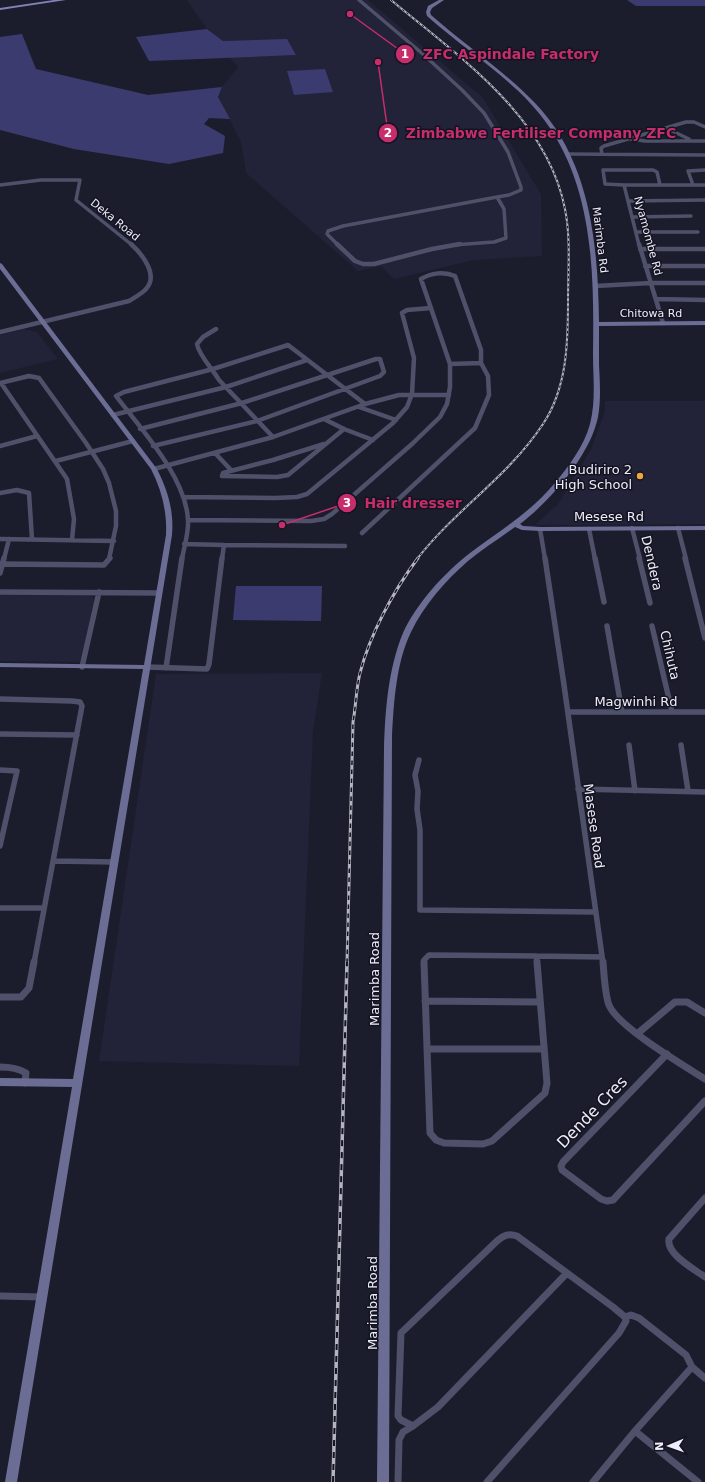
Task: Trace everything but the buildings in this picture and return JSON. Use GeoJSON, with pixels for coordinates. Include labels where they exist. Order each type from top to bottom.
{"type":"FeatureCollection","features":[{"type":"Feature","properties":{"kind":"main road"},"geometry":{"type":"LineString","coordinates":[[0,9],[64,0]]}},
{"type":"Feature","properties":{"kind":"street"},"geometry":{"type":"LineString","coordinates":[[359,0],[424,55],[462,90],[484,113],[508,152],[521,190],[497,198],[343,226],[331,229],[327,233],[355,261],[363,264],[374,264],[459,244],[500,242],[506,238],[504,209],[497,198]]}},
{"type":"Feature","properties":{"kind":"street","name":"Marimba Rd"},"geometry":{"type":"LineString","coordinates":[[442,0],[430,7],[428,12],[429,15],[513,84],[532,103],[556,134],[567,154],[586,204],[590,226],[595,286],[596,324],[596,404],[592,425],[577,457],[561,479],[539,506],[514,524]]}},
{"type":"Feature","properties":{"kind":"street"},"geometry":{"type":"LineString","coordinates":[[602,154],[602,147],[688,122],[694,122],[705,128]]}},
{"type":"Feature","properties":{"kind":"street"},"geometry":{"type":"LineString","coordinates":[[666,128],[691,140]]}},
{"type":"Feature","properties":{"kind":"street"},"geometry":{"type":"LineString","coordinates":[[630,138],[645,141],[705,141]]}},
{"type":"Feature","properties":{"kind":"street"},"geometry":{"type":"LineString","coordinates":[[567,154],[705,155]]}},
{"type":"Feature","properties":{"kind":"street"},"geometry":{"type":"LineString","coordinates":[[624,185],[605,184],[603,170],[653,170],[656,172],[660,185]]}},
{"type":"Feature","properties":{"kind":"street"},"geometry":{"type":"LineString","coordinates":[[693,185],[688,171],[705,170]]}},
{"type":"Feature","properties":{"kind":"street","name":"Deka Road"},"geometry":{"type":"LineString","coordinates":[[0,185],[42,180],[80,180],[76,200],[136,248],[149,267],[152,275],[149,288],[129,301],[42,323]]}},
{"type":"Feature","properties":{"kind":"street","name":"Nyamombe Rd"},"geometry":{"type":"LineString","coordinates":[[663,323],[640,249],[624,185],[705,185]]}},
{"type":"Feature","properties":{"kind":"street"},"geometry":{"type":"LineString","coordinates":[[629,201],[705,200]]}},
{"type":"Feature","properties":{"kind":"street"},"geometry":{"type":"LineString","coordinates":[[632,216],[691,216]]}},
{"type":"Feature","properties":{"kind":"street"},"geometry":{"type":"LineString","coordinates":[[636,232],[698,232]]}},
{"type":"Feature","properties":{"kind":"street"},"geometry":{"type":"LineString","coordinates":[[640,249],[705,249]]}},
{"type":"Feature","properties":{"kind":"street"},"geometry":{"type":"LineString","coordinates":[[0,265],[42,323],[154,469],[162,483],[169,505],[170,518],[169,535],[11,1482]]}},
{"type":"Feature","properties":{"kind":"street"},"geometry":{"type":"LineString","coordinates":[[646,266],[705,266]]}},
{"type":"Feature","properties":{"kind":"street"},"geometry":{"type":"LineString","coordinates":[[188,520],[311,521],[324,519],[389,466],[436,422],[444,411],[449,395],[450,364],[421,279],[449,273],[454,275],[481,350],[481,363],[488,376],[488,398],[474,430],[362,533]]}},
{"type":"Feature","properties":{"kind":"street"},"geometry":{"type":"LineString","coordinates":[[595,286],[651,283],[705,283]]}},
{"type":"Feature","properties":{"kind":"street"},"geometry":{"type":"LineString","coordinates":[[656,299],[705,300]]}},
{"type":"Feature","properties":{"kind":"street"},"geometry":{"type":"LineString","coordinates":[[183,497],[275,498],[303,496],[307,494],[396,420],[407,407],[412,394],[414,358],[402,313],[407,310],[431,308]]}},
{"type":"Feature","properties":{"kind":"street"},"geometry":{"type":"LineString","coordinates":[[0,332],[42,323]]}},
{"type":"Feature","properties":{"kind":"street","name":"Chitowa Rd"},"geometry":{"type":"LineString","coordinates":[[596,324],[705,323]]}},
{"type":"Feature","properties":{"kind":"street"},"geometry":{"type":"LineString","coordinates":[[216,329],[203,337],[197,344],[198,350],[226,387],[273,437]]}},
{"type":"Feature","properties":{"kind":"street"},"geometry":{"type":"LineString","coordinates":[[166,668],[188,520],[183,497],[168,466],[126,412],[116,397],[117,395],[213,369],[287,345],[291,346],[365,404]]}},
{"type":"Feature","properties":{"kind":"street"},"geometry":{"type":"LineString","coordinates":[[140,429],[242,403],[326,374],[380,359],[384,372],[382,375],[346,389],[257,421],[153,446]]}},
{"type":"Feature","properties":{"kind":"street"},"geometry":{"type":"LineString","coordinates":[[112,415],[226,387],[307,360]]}},
{"type":"Feature","properties":{"kind":"street"},"geometry":{"type":"LineString","coordinates":[[450,364],[481,363]]}},
{"type":"Feature","properties":{"kind":"street"},"geometry":{"type":"LineString","coordinates":[[1,564],[104,565],[109,560],[114,541],[116,521],[113,494],[106,473],[93,452],[39,378],[29,376],[1,383],[67,479],[74,519],[72,540]]}},
{"type":"Feature","properties":{"kind":"street"},"geometry":{"type":"LineString","coordinates":[[154,469],[273,437],[365,404],[399,394],[449,395]]}},
{"type":"Feature","properties":{"kind":"street"},"geometry":{"type":"LineString","coordinates":[[359,407],[396,420]]}},
{"type":"Feature","properties":{"kind":"street"},"geometry":{"type":"LineString","coordinates":[[324,419],[344,429],[373,440]]}},
{"type":"Feature","properties":{"kind":"street"},"geometry":{"type":"LineString","coordinates":[[324,444],[273,460],[223,472],[222,476],[276,477],[288,475],[344,429]]}},
{"type":"Feature","properties":{"kind":"street"},"geometry":{"type":"LineString","coordinates":[[0,446],[37,436]]}},
{"type":"Feature","properties":{"kind":"street"},"geometry":{"type":"LineString","coordinates":[[56,461],[133,441]]}},
{"type":"Feature","properties":{"kind":"street"},"geometry":{"type":"LineString","coordinates":[[215,453],[230,470]]}},
{"type":"Feature","properties":{"kind":"street"},"geometry":{"type":"LineString","coordinates":[[0,493],[17,490],[28,493],[32,539]]}},
{"type":"Feature","properties":{"kind":"street","name":"Mesese Rd"},"geometry":{"type":"LineString","coordinates":[[514,524],[522,528],[540,529],[705,528]]}},
{"type":"Feature","properties":{"kind":"street","name":"Marimba Road"},"geometry":{"type":"LineString","coordinates":[[382,1482],[385,1332],[388,750],[391,712],[401,652],[408,633],[418,615],[455,569],[514,524]]}},
{"type":"Feature","properties":{"kind":"street"},"geometry":{"type":"LineString","coordinates":[[589,528],[604,602]]}},
{"type":"Feature","properties":{"kind":"street","name":"Dendera"},"geometry":{"type":"LineString","coordinates":[[632,528],[650,603]]}},
{"type":"Feature","properties":{"kind":"street"},"geometry":{"type":"LineString","coordinates":[[678,528],[705,638]]}},
{"type":"Feature","properties":{"kind":"street","name":"Masese Road"},"geometry":{"type":"LineString","coordinates":[[540,529],[568,712],[595,912],[610,1005],[620,1019],[637,1034],[705,1079]]}},
{"type":"Feature","properties":{"kind":"street"},"geometry":{"type":"LineString","coordinates":[[0,539],[114,541]]}},
{"type":"Feature","properties":{"kind":"street"},"geometry":{"type":"LineString","coordinates":[[0,573],[1,564],[9,539]]}},
{"type":"Feature","properties":{"kind":"street"},"geometry":{"type":"LineString","coordinates":[[184,544],[345,546]]}},
{"type":"Feature","properties":{"kind":"street"},"geometry":{"type":"LineString","coordinates":[[0,666],[207,669],[210,664],[224,544]]}},
{"type":"Feature","properties":{"kind":"street"},"geometry":{"type":"LineString","coordinates":[[0,592],[159,593]]}},
{"type":"Feature","properties":{"kind":"street"},"geometry":{"type":"LineString","coordinates":[[82,667],[99,592]]}},
{"type":"Feature","properties":{"kind":"street"},"geometry":{"type":"LineString","coordinates":[[607,626],[622,712]]}},
{"type":"Feature","properties":{"kind":"street","name":"Chihuta"},"geometry":{"type":"LineString","coordinates":[[652,626],[672,712]]}},
{"type":"Feature","properties":{"kind":"street"},"geometry":{"type":"LineString","coordinates":[[0,699],[80,702],[82,706],[29,988],[21,997],[0,997]]}},
{"type":"Feature","properties":{"kind":"street","name":"Magwinhi Rd"},"geometry":{"type":"LineString","coordinates":[[568,712],[705,712]]}},
{"type":"Feature","properties":{"kind":"street"},"geometry":{"type":"LineString","coordinates":[[0,734],[77,735]]}},
{"type":"Feature","properties":{"kind":"street"},"geometry":{"type":"LineString","coordinates":[[629,745],[635,791]]}},
{"type":"Feature","properties":{"kind":"street"},"geometry":{"type":"LineString","coordinates":[[681,745],[688,791]]}},
{"type":"Feature","properties":{"kind":"street"},"geometry":{"type":"LineString","coordinates":[[419,760],[415,775],[418,791],[417,809],[420,830],[420,910],[595,912]]}},
{"type":"Feature","properties":{"kind":"street"},"geometry":{"type":"LineString","coordinates":[[0,770],[17,771],[0,846]]}},
{"type":"Feature","properties":{"kind":"street"},"geometry":{"type":"LineString","coordinates":[[578,789],[705,792]]}},
{"type":"Feature","properties":{"kind":"street"},"geometry":{"type":"LineString","coordinates":[[54,861],[115,862]]}},
{"type":"Feature","properties":{"kind":"street"},"geometry":{"type":"LineString","coordinates":[[0,908],[44,908]]}},
{"type":"Feature","properties":{"kind":"street"},"geometry":{"type":"LineString","coordinates":[[536,956],[547,1087],[545,1093],[492,1141],[483,1144],[444,1143],[438,1141],[430,1132],[424,960],[429,955],[536,956],[602,957]]}},
{"type":"Feature","properties":{"kind":"street"},"geometry":{"type":"LineString","coordinates":[[637,1034],[679,1000],[684,1001],[705,1014]]}},
{"type":"Feature","properties":{"kind":"street"},"geometry":{"type":"LineString","coordinates":[[425,1002],[539,1002]]}},
{"type":"Feature","properties":{"kind":"street"},"geometry":{"type":"LineString","coordinates":[[427,1049],[544,1049]]}},
{"type":"Feature","properties":{"kind":"street","name":"Dende Cres"},"geometry":{"type":"LineString","coordinates":[[667,1054],[563,1162],[561,1166],[562,1170],[601,1199],[607,1201],[613,1200],[705,1101]]}},
{"type":"Feature","properties":{"kind":"street"},"geometry":{"type":"LineString","coordinates":[[0,1067],[22,1070],[26,1073],[25,1083]]}},
{"type":"Feature","properties":{"kind":"street"},"geometry":{"type":"LineString","coordinates":[[0,1082],[78,1083]]}},
{"type":"Feature","properties":{"kind":"street"},"geometry":{"type":"LineString","coordinates":[[705,1198],[669,1239],[668,1244],[672,1252],[705,1277]]}},
{"type":"Feature","properties":{"kind":"street"},"geometry":{"type":"LineString","coordinates":[[414,1426],[401,1420],[398,1416],[401,1333],[504,1235],[509,1234],[517,1236],[625,1317],[633,1316],[639,1318],[686,1355],[692,1368],[705,1378]]}},
{"type":"Feature","properties":{"kind":"street"},"geometry":{"type":"LineString","coordinates":[[398,1482],[399,1440],[403,1432],[414,1426],[438,1407],[566,1273]]}},
{"type":"Feature","properties":{"kind":"street"},"geometry":{"type":"LineString","coordinates":[[0,1296],[43,1297]]}},
{"type":"Feature","properties":{"kind":"street"},"geometry":{"type":"LineString","coordinates":[[487,1482],[619,1333],[625,1325],[625,1317]]}},
{"type":"Feature","properties":{"kind":"street"},"geometry":{"type":"LineString","coordinates":[[593,1482],[635,1431],[692,1368]]}},
{"type":"Feature","properties":{"kind":"street"},"geometry":{"type":"LineString","coordinates":[[635,1431],[698,1482]]}},
{"type":"Feature","properties":{"kind":"shaded area"},"geometry":{"type":"Polygon","coordinates":[[[187,0],[368,0],[483,98],[541,194],[542,256],[474,260],[394,279],[381,266],[358,271],[246,173],[241,142],[218,97],[222,87],[238,67],[229,57],[296,55],[287,40],[223,41],[207,29],[187,0]]]}},
{"type":"Feature","properties":{"kind":"shaded area"},"geometry":{"type":"Polygon","coordinates":[[[627,0],[705,0],[705,6],[636,6],[627,0]]]}},
{"type":"Feature","properties":{"kind":"shaded area"},"geometry":{"type":"Polygon","coordinates":[[[207,29],[223,41],[287,39],[296,55],[149,61],[136,37],[207,29]]]}},
{"type":"Feature","properties":{"kind":"shaded area"},"geometry":{"type":"Polygon","coordinates":[[[22,34],[36,69],[148,95],[222,87],[218,97],[230,119],[209,118],[204,124],[225,136],[223,153],[169,164],[74,149],[0,130],[0,37],[22,34]]]}},
{"type":"Feature","properties":{"kind":"shaded area"},"geometry":{"type":"Polygon","coordinates":[[[325,69],[333,92],[294,95],[287,71],[325,69]]]}},
{"type":"Feature","properties":{"kind":"shaded area"},"geometry":{"type":"Polygon","coordinates":[[[24,329],[37,332],[58,359],[0,373],[0,335],[24,329]]]}},
{"type":"Feature","properties":{"kind":"shaded area","name":"Budiriro 2 High School"},"geometry":{"type":"Polygon","coordinates":[[[605,401],[705,401],[705,524],[535,525],[559,503],[591,449],[605,411],[605,401]]]}},
{"type":"Feature","properties":{"kind":"shaded area"},"geometry":{"type":"Polygon","coordinates":[[[236,586],[322,586],[321,621],[233,620],[236,586]]]}},
{"type":"Feature","properties":{"kind":"shaded area"},"geometry":{"type":"Polygon","coordinates":[[[0,594],[90,595],[94,598],[81,662],[0,661],[0,594]]]}},
{"type":"Feature","properties":{"kind":"shaded area"},"geometry":{"type":"Polygon","coordinates":[[[322,673],[313,732],[299,1066],[99,1061],[156,674],[322,673]]]}},
{"type":"Feature","properties":{"kind":"railway"},"geometry":{"type":"LineString","coordinates":[[391,0],[471,67],[497,91],[520,117],[540,145],[555,176],[565,209],[569,243],[566,349],[561,380],[557,396],[551,410],[529,443],[514,460],[432,541],[417,559]]}},
{"type":"Feature","properties":{"kind":"railway"},"geometry":{"type":"LineString","coordinates":[[347,963],[353,722],[360,673],[364,658],[376,628],[400,584],[418,558]]}},
{"type":"Feature","properties":{"kind":"railway"},"geometry":{"type":"LineString","coordinates":[[333,1482],[347,962]]}},
{"type":"Feature","properties":{"kind":"place","name":"ZFC Aspindale Factory"},"geometry":{"type":"Point","coordinates":[350,14]}},
{"type":"Feature","properties":{"kind":"place","name":"Zimbabwe Fertiliser Company ZFC"},"geometry":{"type":"Point","coordinates":[378,62]}},
{"type":"Feature","properties":{"kind":"place","name":"Budiriro 2 High School"},"geometry":{"type":"Point","coordinates":[640,476]}},
{"type":"Feature","properties":{"kind":"place","name":"Hair dresser"},"geometry":{"type":"Point","coordinates":[282,525]}}]}
